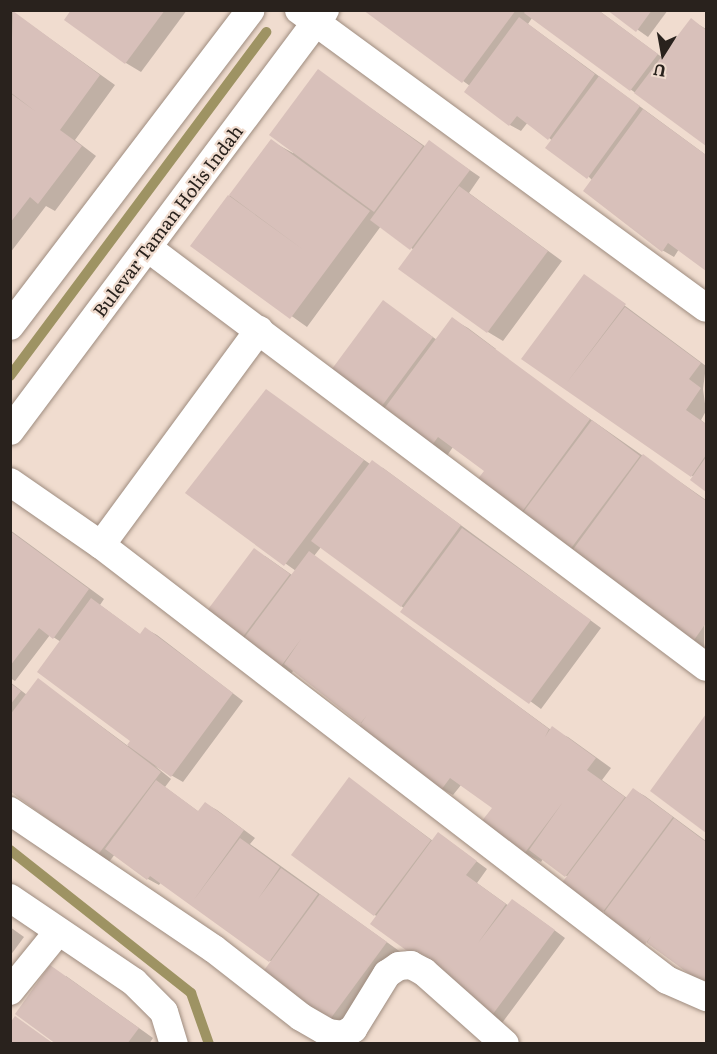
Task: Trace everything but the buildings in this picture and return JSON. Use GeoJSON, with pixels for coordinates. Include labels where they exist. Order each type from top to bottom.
{"type":"FeatureCollection","features":[{"type":"Feature","properties":{"kind":"street"},"geometry":{"type":"LineString","coordinates":[[10,326],[251,10]]}},
{"type":"Feature","properties":{"kind":"street"},"geometry":{"type":"LineString","coordinates":[[313,15],[706,308]]}},
{"type":"Feature","properties":{"kind":"street","name":"Bulevar Taman Holis Indah"},"geometry":{"type":"LineString","coordinates":[[10,431],[148,248],[313,15]]}},
{"type":"Feature","properties":{"kind":"street"},"geometry":{"type":"LineString","coordinates":[[148,248],[706,667]]}},
{"type":"Feature","properties":{"kind":"street"},"geometry":{"type":"LineString","coordinates":[[101,545],[259,330]]}},
{"type":"Feature","properties":{"kind":"street"},"geometry":{"type":"LineString","coordinates":[[10,482],[101,545],[667,980],[706,997]]}},
{"type":"Feature","properties":{"kind":"street"},"geometry":{"type":"LineString","coordinates":[[10,811],[214,949],[301,1017],[329,1033],[343,1035],[354,1029],[387,974],[399,966],[411,965],[424,972],[505,1044]]}},
{"type":"Feature","properties":{"kind":"street"},"geometry":{"type":"LineString","coordinates":[[10,898],[134,982],[164,1012],[174,1044]]}},
{"type":"Feature","properties":{"kind":"street"},"geometry":{"type":"LineString","coordinates":[[10,991],[58,932]]}},
{"type":"Feature","properties":{"kind":"waterway"},"geometry":{"type":"LineString","coordinates":[[10,376],[266,32]]}},
{"type":"Feature","properties":{"kind":"waterway"},"geometry":{"type":"LineString","coordinates":[[10,850],[191,993],[209,1044]]}}]}
